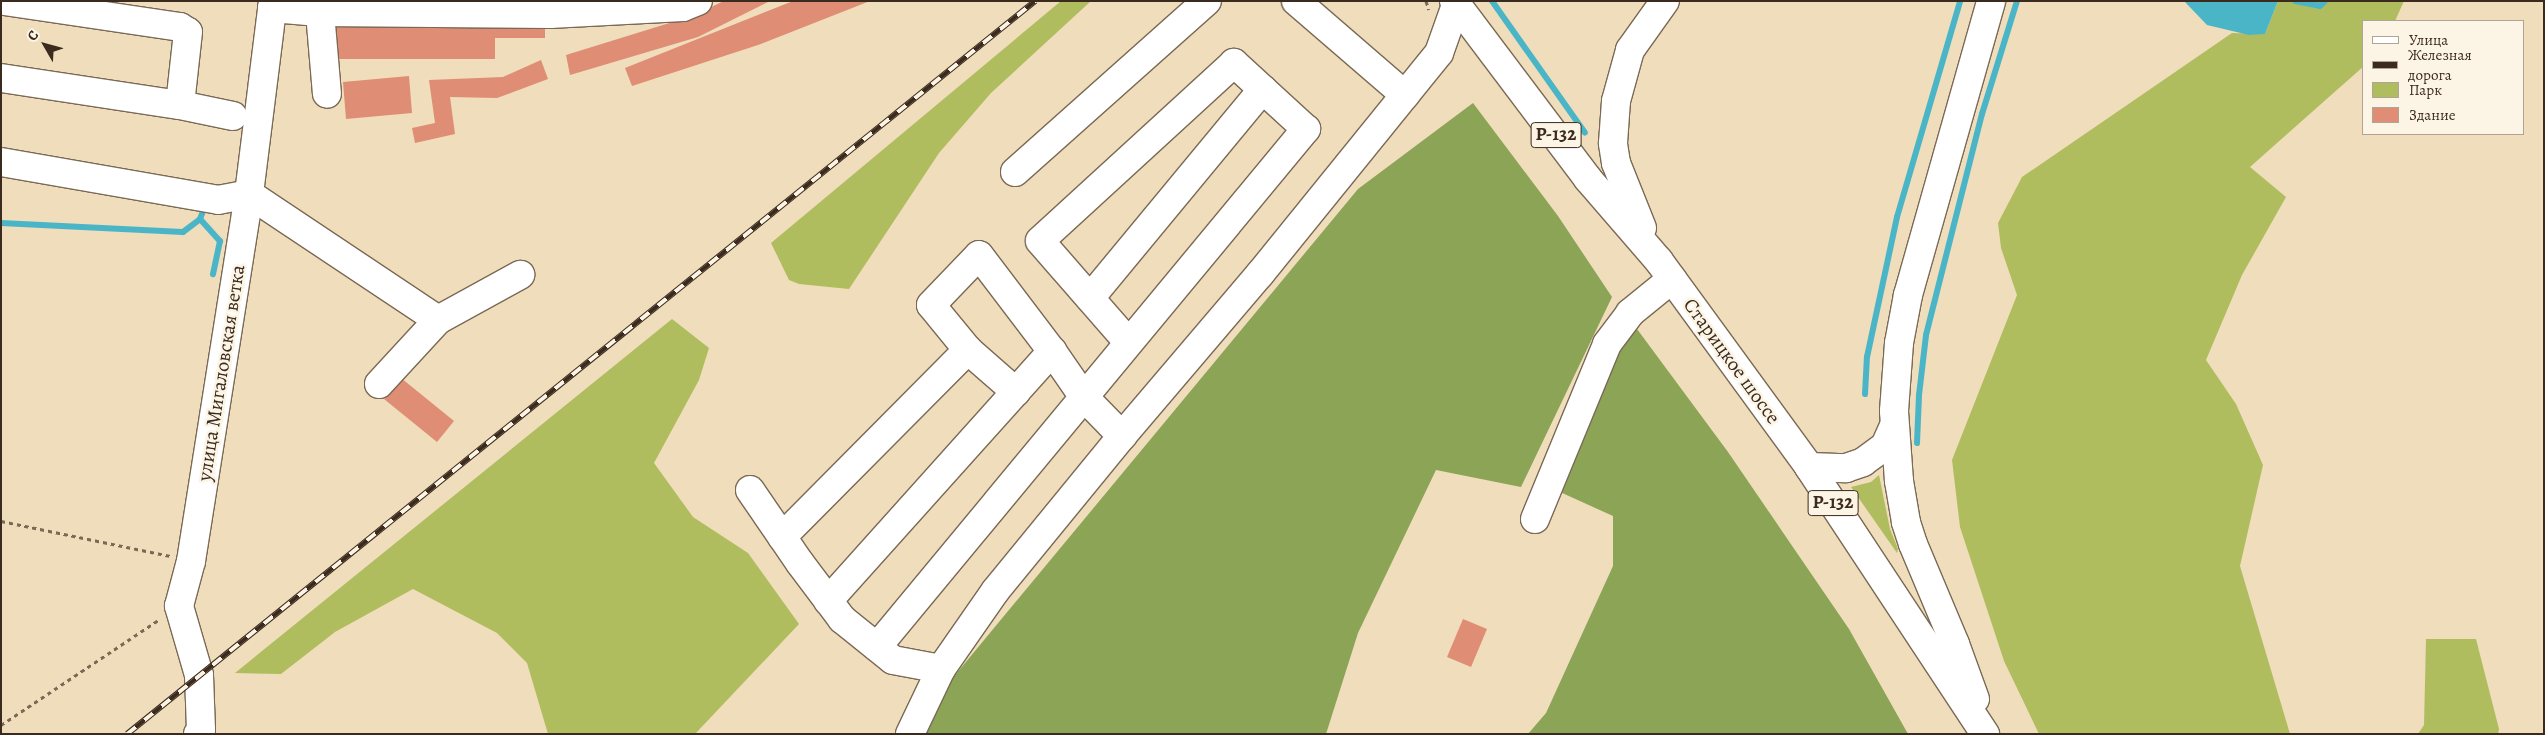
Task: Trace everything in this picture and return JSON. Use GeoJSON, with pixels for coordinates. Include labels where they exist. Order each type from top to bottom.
{"type":"FeatureCollection","features":[{"type":"Feature","properties":{"kind":"main road"},"geometry":{"type":"LineString","coordinates":[[4,1],[180,27],[188,32],[180,105]]}},
{"type":"Feature","properties":{"kind":"main road","name":"улица Мигаловская ветка"},"geometry":{"type":"LineString","coordinates":[[179,606],[191,561],[249,194],[272,5],[550,14],[683,7],[698,1]]}},
{"type":"Feature","properties":{"kind":"main road"},"geometry":{"type":"LineString","coordinates":[[1015,172],[1207,1]]}},
{"type":"Feature","properties":{"kind":"main road"},"geometry":{"type":"LineString","coordinates":[[1296,1],[1405,94]]}},
{"type":"Feature","properties":{"kind":"main road"},"geometry":{"type":"LineString","coordinates":[[1535,519],[1607,344],[1666,270],[1622,180],[1613,143],[1616,101],[1630,50],[1665,1]]}},
{"type":"Feature","properties":{"kind":"main road"},"geometry":{"type":"LineString","coordinates":[[1986,734],[1955,644],[1913,544],[1902,501],[1894,428],[1894,388],[1899,343],[1908,295],[1991,1]]}},
{"type":"Feature","properties":{"kind":"main road"},"geometry":{"type":"LineString","coordinates":[[910,734],[940,669],[996,590],[1122,436],[1260,274],[1439,53],[1455,3]]}},
{"type":"Feature","properties":{"kind":"main road","name":"Старицкое шоссе"},"geometry":{"type":"LineString","coordinates":[[1455,3],[1588,179],[1666,270],[1809,467],[1986,734]]}},
{"type":"Feature","properties":{"kind":"main road"},"geometry":{"type":"LineString","coordinates":[[319,6],[326,94]]}},
{"type":"Feature","properties":{"kind":"main road"},"geometry":{"type":"LineString","coordinates":[[877,647],[1306,129],[1234,63],[1040,241],[1128,342]]}},
{"type":"Feature","properties":{"kind":"main road"},"geometry":{"type":"LineString","coordinates":[[1,78],[180,105],[233,116]]}},
{"type":"Feature","properties":{"kind":"main road"},"geometry":{"type":"LineString","coordinates":[[1090,298],[1263,90]]}},
{"type":"Feature","properties":{"kind":"main road"},"geometry":{"type":"LineString","coordinates":[[1,162],[218,200],[249,194],[438,320]]}},
{"type":"Feature","properties":{"kind":"main road"},"geometry":{"type":"LineString","coordinates":[[1016,392],[968,350],[931,305],[979,255],[1084,396],[1122,436]]}},
{"type":"Feature","properties":{"kind":"main road"},"geometry":{"type":"LineString","coordinates":[[379,384],[438,320],[520,274]]}},
{"type":"Feature","properties":{"kind":"main road"},"geometry":{"type":"LineString","coordinates":[[782,537],[968,350]]}},
{"type":"Feature","properties":{"kind":"main road"},"geometry":{"type":"LineString","coordinates":[[828,601],[1052,351]]}},
{"type":"Feature","properties":{"kind":"main road"},"geometry":{"type":"LineString","coordinates":[[1809,467],[1837,468],[1863,462],[1885,446],[1894,428]]}},
{"type":"Feature","properties":{"kind":"main road"},"geometry":{"type":"LineString","coordinates":[[750,490],[842,618],[893,660],[940,669]]}},
{"type":"Feature","properties":{"kind":"main road"},"geometry":{"type":"LineString","coordinates":[[179,606],[199,675],[200,730],[198,734]]}},
{"type":"Feature","properties":{"kind":"path"},"geometry":{"type":"LineString","coordinates":[[1,521],[191,561]]}},
{"type":"Feature","properties":{"kind":"path"},"geometry":{"type":"LineString","coordinates":[[1,724],[179,606]]}},
{"type":"Feature","properties":{"kind":"green space"},"geometry":{"type":"Polygon","coordinates":[[[1061,1],[1091,1],[991,93],[939,153],[849,289],[799,284],[789,280],[771,243],[1061,1]]]}},
{"type":"Feature","properties":{"kind":"green space"},"geometry":{"type":"Polygon","coordinates":[[[2278,1],[2404,1],[2395,20],[2362,20],[2362,68],[2250,167],[2286,197],[2242,275],[2206,360],[2236,404],[2263,465],[2240,566],[2290,734],[2039,734],[2004,661],[1960,527],[1952,460],[2017,295],[2001,248],[1998,223],[2022,177],[2232,33],[2265,34],[2278,1]]]}},
{"type":"Feature","properties":{"kind":"green space"},"geometry":{"type":"Polygon","coordinates":[[[1473,103],[1558,216],[1612,297],[1521,487],[1436,470],[1358,633],[1326,734],[923,734],[941,692],[1358,189],[1473,103]]]}},
{"type":"Feature","properties":{"kind":"green space"},"geometry":{"type":"Polygon","coordinates":[[[672,319],[709,348],[699,380],[654,463],[693,517],[748,553],[799,624],[695,734],[548,734],[527,663],[497,633],[413,589],[335,632],[281,674],[235,673],[672,319]]]}},
{"type":"Feature","properties":{"kind":"green space"},"geometry":{"type":"Polygon","coordinates":[[[1637,329],[1728,452],[1849,629],[1908,734],[1528,734],[1546,713],[1613,566],[1613,516],[1560,492],[1615,344],[1637,329]]]}},
{"type":"Feature","properties":{"kind":"green space"},"geometry":{"type":"Polygon","coordinates":[[[1879,475],[1890,529],[1898,549],[1897,553],[1851,487],[1871,482],[1879,475]]]}},
{"type":"Feature","properties":{"kind":"green space"},"geometry":{"type":"Polygon","coordinates":[[[2426,639],[2476,639],[2499,729],[2498,734],[2418,734],[2424,725],[2426,639]]]}},
{"type":"Feature","properties":{"kind":"water"},"geometry":{"type":"Polygon","coordinates":[[[2184,1],[2278,1],[2265,34],[2249,35],[2207,25],[2184,1]]]}},
{"type":"Feature","properties":{"kind":"building"},"geometry":{"type":"Polygon","coordinates":[[[724,1],[770,1],[698,37],[570,75],[566,55],[692,16],[724,1]]]}},
{"type":"Feature","properties":{"kind":"building"},"geometry":{"type":"Polygon","coordinates":[[[793,1],[870,1],[758,45],[632,86],[625,68],[793,1]]]}},
{"type":"Feature","properties":{"kind":"building"},"geometry":{"type":"Polygon","coordinates":[[[331,16],[545,16],[545,38],[495,38],[495,59],[331,59],[331,16]]]}},
{"type":"Feature","properties":{"kind":"building"},"geometry":{"type":"Polygon","coordinates":[[[541,60],[548,79],[497,98],[450,97],[455,134],[415,143],[412,128],[435,123],[429,80],[503,77],[541,60]]]}},
{"type":"Feature","properties":{"kind":"building"},"geometry":{"type":"Polygon","coordinates":[[[409,76],[412,113],[346,119],[343,82],[409,76]]]}},
{"type":"Feature","properties":{"kind":"building"},"geometry":{"type":"Polygon","coordinates":[[[401,378],[454,421],[437,442],[384,399],[401,378]]]}},
{"type":"Feature","properties":{"kind":"building"},"geometry":{"type":"Polygon","coordinates":[[[1463,619],[1487,629],[1471,667],[1447,657],[1463,619]]]}},
{"type":"Feature","properties":{"kind":"waterway"},"geometry":{"type":"LineString","coordinates":[[1492,1],[1585,133]]}},
{"type":"Feature","properties":{"kind":"waterway"},"geometry":{"type":"LineString","coordinates":[[1865,394],[1867,357],[1897,217],[1960,1]]}},
{"type":"Feature","properties":{"kind":"waterway"},"geometry":{"type":"LineString","coordinates":[[1917,443],[1919,395],[1926,335],[1982,114],[2017,1]]}},
{"type":"Feature","properties":{"kind":"waterway"},"geometry":{"type":"LineString","coordinates":[[2295,1],[2320,6],[2325,1]]}},
{"type":"Feature","properties":{"kind":"waterway"},"geometry":{"type":"LineString","coordinates":[[1,223],[183,232],[200,219],[203,211]]}},
{"type":"Feature","properties":{"kind":"waterway"},"geometry":{"type":"LineString","coordinates":[[200,219],[220,241],[213,274]]}},
{"type":"Feature","properties":{"kind":"railway"},"geometry":{"type":"LineString","coordinates":[[127,734],[1035,1]]}}]}
